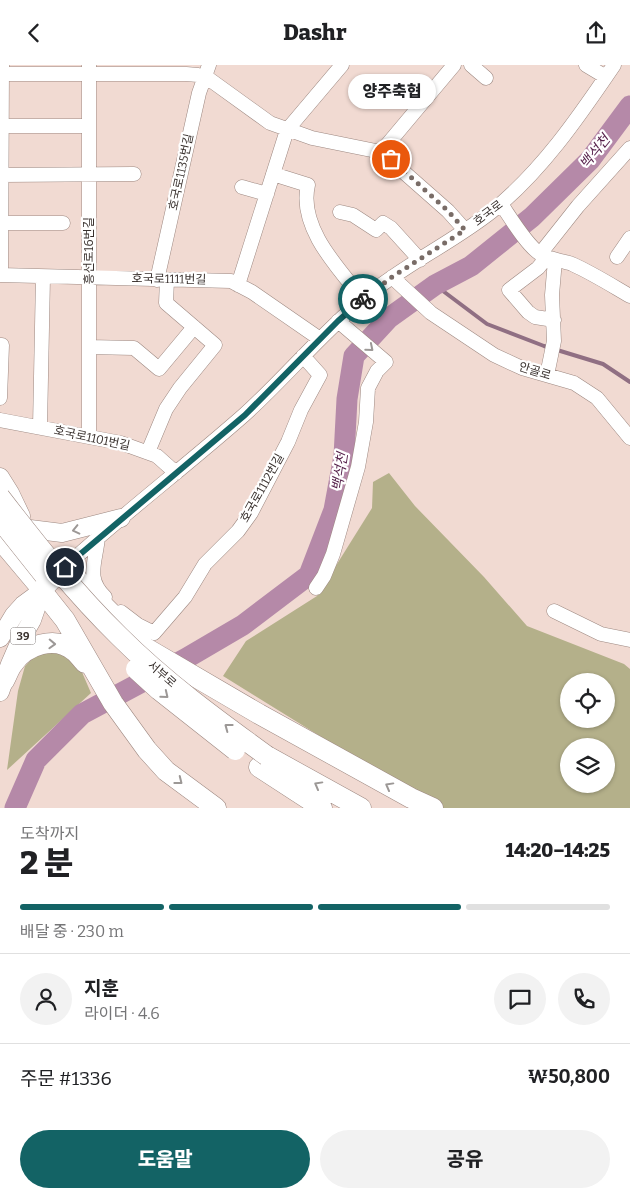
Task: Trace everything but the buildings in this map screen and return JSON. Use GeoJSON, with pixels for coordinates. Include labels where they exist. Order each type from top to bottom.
{"type":"FeatureCollection","features":[{"type":"Feature","properties":{"kind":"highway","name":"서부로"},"geometry":{"type":"LineString","coordinates":[[0,497],[57,569],[120,637],[263,762],[322,808]]}},
{"type":"Feature","properties":{"kind":"highway","name":"서부로"},"geometry":{"type":"LineString","coordinates":[[17,521],[47,579],[75,611],[159,690],[214,734],[263,762],[361,808]]}},
{"type":"Feature","properties":{"kind":"highway"},"geometry":{"type":"LineString","coordinates":[[70,562],[94,594],[150,641],[219,691],[411,798],[433,808]]}},
{"type":"Feature","properties":{"kind":"highway"},"geometry":{"type":"LineString","coordinates":[[42,591],[65,620],[113,703],[147,750],[166,771],[216,808]]}},
{"type":"Feature","properties":{"kind":"highway"},"geometry":{"type":"LineString","coordinates":[[2,687],[12,664],[29,648],[45,643],[61,644],[74,651],[97,677]]}},
{"type":"Feature","properties":{"kind":"main road"},"geometry":{"type":"LineString","coordinates":[[0,477],[10,493],[17,521]]}},
{"type":"Feature","properties":{"kind":"main road"},"geometry":{"type":"LineString","coordinates":[[0,493],[17,521],[70,562]]}},
{"type":"Feature","properties":{"kind":"main road"},"geometry":{"type":"LineString","coordinates":[[17,521],[62,533],[121,518]]}},
{"type":"Feature","properties":{"kind":"main road"},"geometry":{"type":"LineString","coordinates":[[0,541],[42,591]]}},
{"type":"Feature","properties":{"kind":"main road","name":"호국로"},"geometry":{"type":"LineString","coordinates":[[0,638],[14,615],[23,605],[42,591],[70,562]]}},
{"type":"Feature","properties":{"kind":"main road","name":"호국로"},"geometry":{"type":"LineString","coordinates":[[2,687],[20,641],[32,620],[42,591]]}},
{"type":"Feature","properties":{"kind":"street"},"geometry":{"type":"LineString","coordinates":[[238,285],[287,130],[342,65]]}},
{"type":"Feature","properties":{"kind":"street"},"geometry":{"type":"LineString","coordinates":[[381,152],[454,65]]}},
{"type":"Feature","properties":{"kind":"street"},"geometry":{"type":"LineString","coordinates":[[471,65],[486,78]]}},
{"type":"Feature","properties":{"kind":"street"},"geometry":{"type":"LineString","coordinates":[[586,65],[606,77]]}},
{"type":"Feature","properties":{"kind":"street","name":"호국로"},"geometry":{"type":"LineString","coordinates":[[70,562],[245,415],[338,321],[363,299],[392,277],[465,230],[501,204],[526,182],[544,161],[614,65]]}},
{"type":"Feature","properties":{"kind":"street"},"geometry":{"type":"LineString","coordinates":[[1,275],[2,71],[89,69],[186,74],[207,71],[270,123],[312,138],[381,152],[448,211],[465,230]]}},
{"type":"Feature","properties":{"kind":"street","name":"흥선로16번길"},"geometry":{"type":"LineString","coordinates":[[89,69],[89,437]]}},
{"type":"Feature","properties":{"kind":"street","name":"호국로1135번길"},"geometry":{"type":"LineString","coordinates":[[194,327],[166,303],[162,280],[199,93],[207,71]]}},
{"type":"Feature","properties":{"kind":"street"},"geometry":{"type":"LineString","coordinates":[[2,126],[89,125]]}},
{"type":"Feature","properties":{"kind":"street"},"geometry":{"type":"LineString","coordinates":[[554,320],[534,317],[509,290],[538,267],[544,255],[578,206],[630,148]]}},
{"type":"Feature","properties":{"kind":"street"},"geometry":{"type":"LineString","coordinates":[[2,175],[134,174]]}},
{"type":"Feature","properties":{"kind":"street"},"geometry":{"type":"LineString","coordinates":[[273,174],[308,185],[305,197],[309,219],[331,259],[363,299]]}},
{"type":"Feature","properties":{"kind":"street"},"geometry":{"type":"LineString","coordinates":[[242,187],[267,194]]}},
{"type":"Feature","properties":{"kind":"street"},"geometry":{"type":"LineString","coordinates":[[501,204],[513,221],[544,255],[570,263],[630,296]]}},
{"type":"Feature","properties":{"kind":"street"},"geometry":{"type":"LineString","coordinates":[[340,212],[353,215],[376,230],[383,223],[391,228],[420,260]]}},
{"type":"Feature","properties":{"kind":"street"},"geometry":{"type":"LineString","coordinates":[[1,223],[63,223]]}},
{"type":"Feature","properties":{"kind":"street"},"geometry":{"type":"LineString","coordinates":[[617,257],[630,238]]}},
{"type":"Feature","properties":{"kind":"street"},"geometry":{"type":"LineString","coordinates":[[544,255],[552,295],[554,320],[554,341],[548,375]]}},
{"type":"Feature","properties":{"kind":"street","name":"호국로1111번길"},"geometry":{"type":"LineString","coordinates":[[1,275],[231,281],[275,307],[320,339]]}},
{"type":"Feature","properties":{"kind":"street"},"geometry":{"type":"LineString","coordinates":[[40,427],[43,277]]}},
{"type":"Feature","properties":{"kind":"street","name":"안골로"},"geometry":{"type":"LineString","coordinates":[[392,277],[431,313],[494,355],[522,368],[574,383],[597,398],[630,438]]}},
{"type":"Feature","properties":{"kind":"street"},"geometry":{"type":"LineString","coordinates":[[316,589],[333,555],[358,467],[366,422],[368,388],[377,371],[386,362],[338,321]]}},
{"type":"Feature","properties":{"kind":"street"},"geometry":{"type":"LineString","coordinates":[[89,347],[134,349],[159,369],[194,327],[215,345],[180,388],[166,409],[148,452]]}},
{"type":"Feature","properties":{"kind":"street"},"geometry":{"type":"LineString","coordinates":[[0,345],[2,345],[0,398]]}},
{"type":"Feature","properties":{"kind":"street","name":"호국로1112번길"},"geometry":{"type":"LineString","coordinates":[[150,641],[185,597],[204,564],[238,531],[260,497],[288,442],[300,410],[320,375],[303,356]]}},
{"type":"Feature","properties":{"kind":"street","name":"호국로1101번길"},"geometry":{"type":"LineString","coordinates":[[0,419],[121,443],[156,456],[176,473]]}},
{"type":"Feature","properties":{"kind":"street"},"geometry":{"type":"LineString","coordinates":[[98,537],[93,578],[98,590],[138,625],[150,641]]}},
{"type":"Feature","properties":{"kind":"street"},"geometry":{"type":"LineString","coordinates":[[554,611],[601,634],[630,639]]}},
{"type":"Feature","properties":{"kind":"shaded area"},"geometry":{"type":"Polygon","coordinates":[[[389,473],[415,506],[484,577],[527,626],[624,664],[630,669],[630,808],[436,808],[223,676],[246,641],[317,596],[372,508],[373,482],[389,473]]]}},
{"type":"Feature","properties":{"kind":"shaded area"},"geometry":{"type":"Polygon","coordinates":[[[42,649],[75,656],[91,693],[7,770],[18,691],[25,666],[42,649]]]}},
{"type":"Feature","properties":{"kind":"waterway","name":"백석천"},"geometry":{"type":"LineString","coordinates":[[15,808],[36,760],[82,714],[185,659],[243,625],[309,575],[334,510],[344,456],[347,399],[354,356],[389,318],[435,285],[471,266],[532,217],[590,160],[630,106]]}},
{"type":"Feature","properties":{"kind":"waterway"},"geometry":{"type":"LineString","coordinates":[[435,285],[487,324],[544,346],[603,364],[630,382]]}},
{"type":"Feature","properties":{"kind":"way so far"},"geometry":{"type":"LineString","coordinates":[[363,299],[392,277],[465,230],[448,211],[391,159]]}},
{"type":"Feature","properties":{"kind":"place","name":"양주축협"},"geometry":{"type":"Point","coordinates":[391,159]}},
{"type":"Feature","properties":{"kind":"route"},"geometry":{"type":"LineString","coordinates":[[65,567],[245,415],[338,321],[363,299]]}}]}
